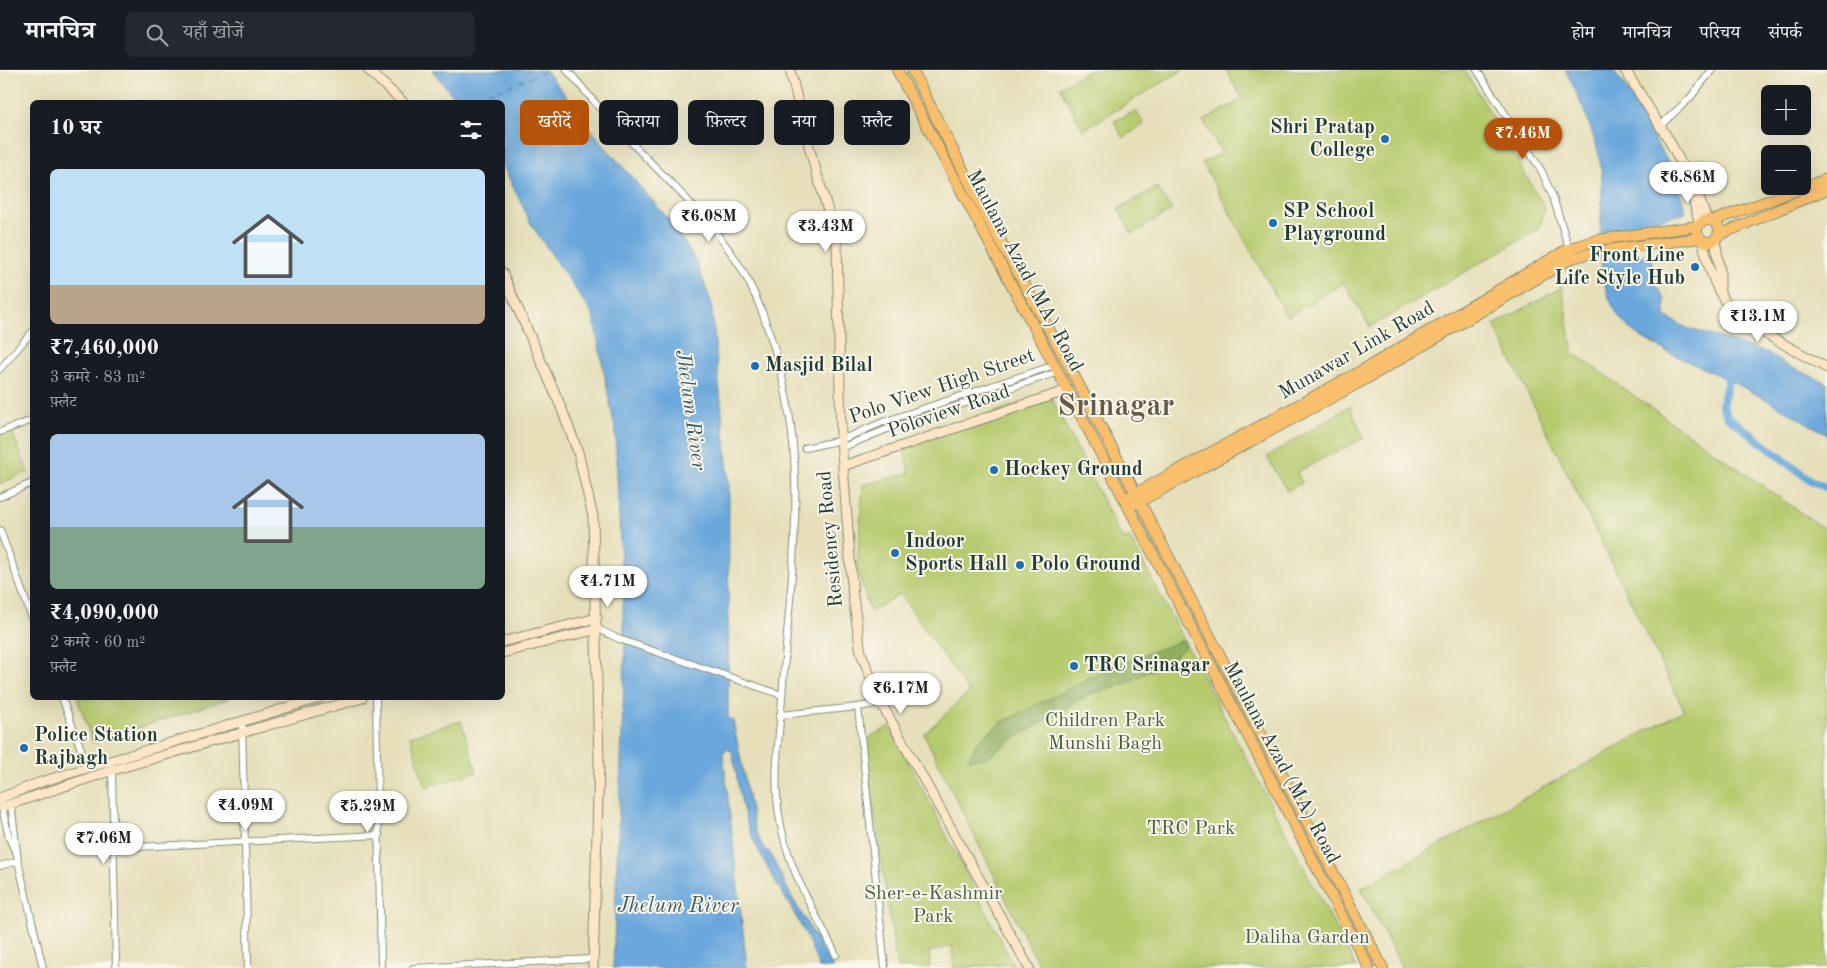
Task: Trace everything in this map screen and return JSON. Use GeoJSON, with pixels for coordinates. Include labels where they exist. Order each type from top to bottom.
{"type":"FeatureCollection","features":[{"type":"Feature","properties":{"kind":"main road"},"geometry":{"type":"LineString","coordinates":[[368,70],[401,100]]}},
{"type":"Feature","properties":{"kind":"main road","name":"Residency Road"},"geometry":{"type":"LineString","coordinates":[[790,70],[811,154],[837,241],[842,466],[853,597],[861,653],[881,704],[1029,968]]}},
{"type":"Feature","properties":{"kind":"main road","name":"Maulana Azad (MA) Road"},"geometry":{"type":"LineString","coordinates":[[897,70],[1057,369],[1369,968]]}},
{"type":"Feature","properties":{"kind":"main road","name":"Maulana Azad (MA) Road"},"geometry":{"type":"LineString","coordinates":[[912,70],[984,213],[1066,360],[1383,968]]}},
{"type":"Feature","properties":{"kind":"main road"},"geometry":{"type":"LineString","coordinates":[[1625,70],[1661,126],[1688,178],[1705,223],[1719,228],[1717,237],[1720,289]]}},
{"type":"Feature","properties":{"kind":"main road"},"geometry":{"type":"LineString","coordinates":[[1826,366],[1742,321],[1727,305],[1708,266],[1701,239],[1697,232],[1705,223],[1827,179]]}},
{"type":"Feature","properties":{"kind":"main road"},"geometry":{"type":"LineString","coordinates":[[1701,239],[1709,242],[1827,189]]}},
{"type":"Feature","properties":{"kind":"main road","name":"Munawar Link Road"},"geometry":{"type":"LineString","coordinates":[[1126,504],[1360,371],[1597,240],[1659,233],[1705,223]]}},
{"type":"Feature","properties":{"kind":"main road","name":"Munawar Link Road"},"geometry":{"type":"LineString","coordinates":[[1570,254],[1701,239]]}},
{"type":"Feature","properties":{"kind":"main road"},"geometry":{"type":"LineString","coordinates":[[505,279],[562,407],[588,486],[593,517],[596,618],[598,629],[599,763],[593,964]]}},
{"type":"Feature","properties":{"kind":"main road","name":"Poloview Road"},"geometry":{"type":"LineString","coordinates":[[842,466],[1068,390]]}},
{"type":"Feature","properties":{"kind":"main road"},"geometry":{"type":"LineString","coordinates":[[505,641],[596,618]]}},
{"type":"Feature","properties":{"kind":"main road"},"geometry":{"type":"LineString","coordinates":[[505,652],[598,629]]}},
{"type":"Feature","properties":{"kind":"main road"},"geometry":{"type":"LineString","coordinates":[[538,633],[542,642]]}},
{"type":"Feature","properties":{"kind":"main road"},"geometry":{"type":"LineString","coordinates":[[3,799],[112,766],[313,700]]}},
{"type":"Feature","properties":{"kind":"main road"},"geometry":{"type":"LineString","coordinates":[[3,799],[88,768],[112,766],[242,733],[355,700]]}},
{"type":"Feature","properties":{"kind":"street"},"geometry":{"type":"LineString","coordinates":[[567,70],[616,126],[703,217],[741,268],[764,316],[775,350],[800,449],[796,524],[780,715],[777,789],[779,812],[788,856],[810,909],[836,955]]}},
{"type":"Feature","properties":{"kind":"street"},"geometry":{"type":"LineString","coordinates":[[1477,70],[1542,170],[1553,197],[1570,254]]}},
{"type":"Feature","properties":{"kind":"street"},"geometry":{"type":"LineString","coordinates":[[1661,126],[1690,98],[1712,70]]}},
{"type":"Feature","properties":{"kind":"street"},"geometry":{"type":"LineString","coordinates":[[0,369],[30,334]]}},
{"type":"Feature","properties":{"kind":"street"},"geometry":{"type":"LineString","coordinates":[[800,449],[841,444],[1057,369]]}},
{"type":"Feature","properties":{"kind":"street"},"geometry":{"type":"LineString","coordinates":[[0,432],[30,421]]}},
{"type":"Feature","properties":{"kind":"street"},"geometry":{"type":"LineString","coordinates":[[0,497],[30,484]]}},
{"type":"Feature","properties":{"kind":"street"},"geometry":{"type":"LineString","coordinates":[[0,530],[30,612]]}},
{"type":"Feature","properties":{"kind":"street"},"geometry":{"type":"LineString","coordinates":[[598,629],[619,639],[747,685],[782,695]]}},
{"type":"Feature","properties":{"kind":"street"},"geometry":{"type":"LineString","coordinates":[[63,700],[88,768]]}},
{"type":"Feature","properties":{"kind":"street"},"geometry":{"type":"LineString","coordinates":[[376,700],[381,968]]}},
{"type":"Feature","properties":{"kind":"street"},"geometry":{"type":"LineString","coordinates":[[780,715],[881,704]]}},
{"type":"Feature","properties":{"kind":"street"},"geometry":{"type":"LineString","coordinates":[[858,707],[885,968]]}},
{"type":"Feature","properties":{"kind":"street"},"geometry":{"type":"LineString","coordinates":[[242,722],[248,968]]}},
{"type":"Feature","properties":{"kind":"street"},"geometry":{"type":"LineString","coordinates":[[112,766],[116,968]]}},
{"type":"Feature","properties":{"kind":"street"},"geometry":{"type":"LineString","coordinates":[[3,799],[43,968]]}},
{"type":"Feature","properties":{"kind":"street"},"geometry":{"type":"LineString","coordinates":[[115,848],[379,835]]}},
{"type":"Feature","properties":{"kind":"street"},"geometry":{"type":"LineString","coordinates":[[0,866],[17,858]]}},
{"type":"Feature","properties":{"kind":"street"},"geometry":{"type":"LineString","coordinates":[[413,968],[593,964]]}},
{"type":"Feature","properties":{"kind":"green space"},"geometry":{"type":"Polygon","coordinates":[[[1090,70],[1183,70],[1083,130],[1060,87],[1090,70]]]}},
{"type":"Feature","properties":{"kind":"green space","name":"Shri Pratap College"},"geometry":{"type":"Polygon","coordinates":[[[1226,70],[1465,70],[1545,208],[1539,229],[1370,327],[1344,283],[1287,317],[1202,162],[1222,153],[1203,121],[1242,99],[1226,70]]]}},
{"type":"Feature","properties":{"kind":"green space"},"geometry":{"type":"Polygon","coordinates":[[[1136,111],[1144,124],[1123,138],[1114,121],[1136,111]]]}},
{"type":"Feature","properties":{"kind":"green space"},"geometry":{"type":"Polygon","coordinates":[[[1157,187],[1172,210],[1132,234],[1118,209],[1157,187]]]}},
{"type":"Feature","properties":{"kind":"green space"},"geometry":{"type":"Polygon","coordinates":[[[1562,287],[1573,353],[1827,531],[1827,968],[1402,968],[1361,888],[1684,710],[1494,325],[1562,287]]]}},
{"type":"Feature","properties":{"kind":"green space","name":"TRC Srinagar"},"geometry":{"type":"Polygon","coordinates":[[[1049,393],[1122,539],[1130,538],[1357,968],[1040,968],[924,734],[969,692],[900,594],[870,612],[857,568],[863,485],[909,473],[903,445],[1049,393]]]}},
{"type":"Feature","properties":{"kind":"green space"},"geometry":{"type":"Polygon","coordinates":[[[1350,406],[1364,438],[1297,472],[1302,483],[1287,491],[1267,457],[1350,406]]]}},
{"type":"Feature","properties":{"kind":"green space"},"geometry":{"type":"Polygon","coordinates":[[[11,429],[28,472],[0,484],[0,434],[11,429]]]}},
{"type":"Feature","properties":{"kind":"green space"},"geometry":{"type":"Polygon","coordinates":[[[1184,640],[1184,648],[1165,663],[1124,684],[1090,694],[1010,741],[986,758],[968,759],[978,741],[1001,723],[1111,667],[1184,640]]]}},
{"type":"Feature","properties":{"kind":"green space"},"geometry":{"type":"Polygon","coordinates":[[[78,700],[224,700],[93,743],[78,700]]]}},
{"type":"Feature","properties":{"kind":"green space"},"geometry":{"type":"Polygon","coordinates":[[[461,721],[477,772],[425,787],[410,736],[461,721]]]}},
{"type":"Feature","properties":{"kind":"green space","name":"Sher-e-Kashmir Park"},"geometry":{"type":"Polygon","coordinates":[[[890,726],[1013,964],[954,968],[952,946],[929,952],[930,968],[897,968],[864,741],[890,726]]]}},
{"type":"Feature","properties":{"kind":"water","name":"Jhelum River"},"geometry":{"type":"Polygon","coordinates":[[[432,70],[546,70],[569,100],[520,100],[520,145],[589,145],[589,126],[599,139],[599,145],[604,145],[672,223],[696,261],[711,302],[729,483],[728,717],[733,721],[755,830],[765,851],[769,851],[790,894],[833,968],[819,968],[806,935],[754,841],[740,797],[732,751],[727,749],[723,753],[747,968],[613,968],[625,653],[615,429],[593,315],[531,224],[505,170],[505,100],[456,100],[432,70]]]}},
{"type":"Feature","properties":{"kind":"water"},"geometry":{"type":"Polygon","coordinates":[[[1565,70],[1612,70],[1624,84],[1655,141],[1674,170],[1686,213],[1645,223],[1656,285],[1665,300],[1665,316],[1687,328],[1769,353],[1784,364],[1827,383],[1827,434],[1741,386],[1662,349],[1646,340],[1624,323],[1613,306],[1602,268],[1600,248],[1602,186],[1599,156],[1586,117],[1565,70]]]}},
{"type":"Feature","properties":{"kind":"pier"},"geometry":{"type":"Polygon","coordinates":[[[1648,229],[1652,254],[1599,258],[1598,235],[1648,229]]]}},
{"type":"Feature","properties":{"kind":"waterway"},"geometry":{"type":"LineString","coordinates":[[1730,372],[1722,405],[1727,416],[1810,480],[1827,488]]}},
{"type":"Feature","properties":{"kind":"ferry route"},"geometry":{"type":"LineString","coordinates":[[472,100],[547,71]]}},
{"type":"Feature","properties":{"kind":"place","name":"Shri Pratap College"},"geometry":{"type":"Point","coordinates":[1385,139]}},
{"type":"Feature","properties":{"kind":"place","name":"SP School Playground"},"geometry":{"type":"Point","coordinates":[1273,223]}},
{"type":"Feature","properties":{"kind":"place","name":"Front Line Life Style Hub"},"geometry":{"type":"Point","coordinates":[1695,267]}},
{"type":"Feature","properties":{"kind":"place","name":"Masjid Bilal"},"geometry":{"type":"Point","coordinates":[755,366]}},
{"type":"Feature","properties":{"kind":"place","name":"Hockey Ground"},"geometry":{"type":"Point","coordinates":[994,470]}},
{"type":"Feature","properties":{"kind":"place","name":"Indoor Sports Hall"},"geometry":{"type":"Point","coordinates":[895,553]}},
{"type":"Feature","properties":{"kind":"place","name":"Polo Ground"},"geometry":{"type":"Point","coordinates":[1020,565]}},
{"type":"Feature","properties":{"kind":"place","name":"TRC Srinagar"},"geometry":{"type":"Point","coordinates":[1074,666]}},
{"type":"Feature","properties":{"kind":"place","name":"Police Station Rajbagh"},"geometry":{"type":"Point","coordinates":[24,748]}},
{"type":"Feature","properties":{"kind":"district","name":"Srinagar"},"geometry":{"type":"Point","coordinates":[1116,407]}},
{"type":"Feature","properties":{"kind":"park label","name":"Children Park Munshi Bagh"},"geometry":{"type":"Point","coordinates":[1105,732]}},
{"type":"Feature","properties":{"kind":"park label","name":"TRC Park"},"geometry":{"type":"Point","coordinates":[1191,829]}},
{"type":"Feature","properties":{"kind":"park label","name":"Daliha Garden"},"geometry":{"type":"Point","coordinates":[1307,938]}}]}
